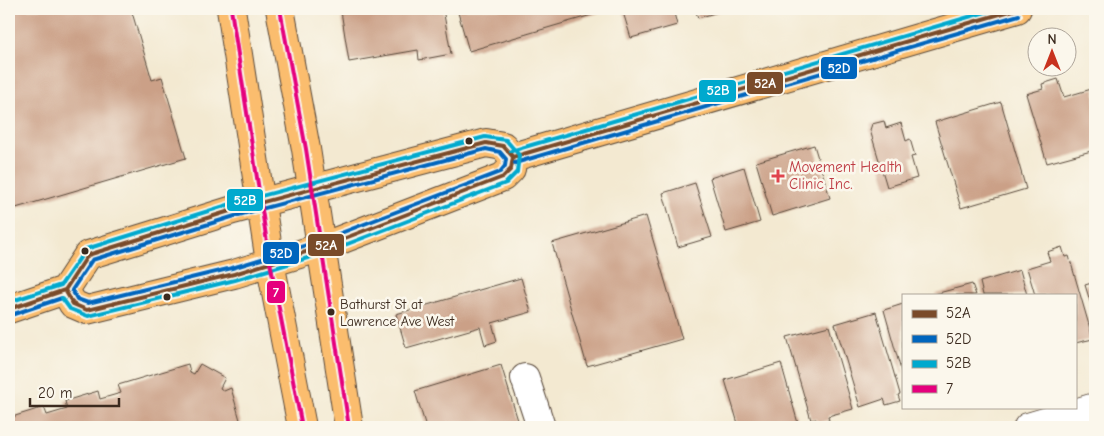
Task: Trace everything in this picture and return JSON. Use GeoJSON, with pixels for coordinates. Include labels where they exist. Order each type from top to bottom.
{"type":"FeatureCollection","features":[{"type":"Feature","properties":{"kind":"main road"},"geometry":{"type":"LineString","coordinates":[[231,9],[270,262],[302,427]]}},
{"type":"Feature","properties":{"kind":"main road"},"geometry":{"type":"LineString","coordinates":[[280,9],[322,247],[349,427]]}},
{"type":"Feature","properties":{"kind":"main road"},"geometry":{"type":"LineString","coordinates":[[513,156],[1017,9]]}},
{"type":"Feature","properties":{"kind":"main road"},"geometry":{"type":"LineString","coordinates":[[9,309],[64,290],[88,255],[261,203],[486,143],[503,146],[513,156],[512,169],[503,177],[322,247],[234,274],[86,310],[73,304],[64,290]]}},
{"type":"Feature","properties":{"kind":"street"},"geometry":{"type":"LineString","coordinates":[[525,378],[541,427]]}},
{"type":"Feature","properties":{"kind":"street"},"geometry":{"type":"LineString","coordinates":[[1028,427],[1095,407]]}},
{"type":"Feature","properties":{"kind":"building"},"geometry":{"type":"Polygon","coordinates":[[[9,9],[131,9],[152,80],[162,77],[186,158],[9,210],[9,9]]]}},
{"type":"Feature","properties":{"kind":"building"},"geometry":{"type":"Polygon","coordinates":[[[354,9],[443,9],[451,54],[419,60],[418,50],[349,62],[341,11],[354,9]]]}},
{"type":"Feature","properties":{"kind":"building"},"geometry":{"type":"Polygon","coordinates":[[[457,9],[612,9],[469,51],[457,9]]]}},
{"type":"Feature","properties":{"kind":"building"},"geometry":{"type":"Polygon","coordinates":[[[622,9],[673,9],[677,25],[631,38],[622,9]]]}},
{"type":"Feature","properties":{"kind":"building"},"geometry":{"type":"Polygon","coordinates":[[[695,9],[728,9],[698,18],[695,9]]]}},
{"type":"Feature","properties":{"kind":"building"},"geometry":{"type":"Polygon","coordinates":[[[1058,79],[1064,97],[1095,88],[1095,150],[1047,163],[1026,94],[1043,89],[1042,84],[1058,79]]]}},
{"type":"Feature","properties":{"kind":"building"},"geometry":{"type":"Polygon","coordinates":[[[1001,102],[1026,189],[961,208],[935,122],[1001,102]]]}},
{"type":"Feature","properties":{"kind":"building"},"geometry":{"type":"Polygon","coordinates":[[[884,121],[886,128],[901,123],[906,141],[910,139],[915,156],[911,157],[917,178],[887,187],[870,130],[872,124],[884,121]]]}},
{"type":"Feature","properties":{"kind":"building"},"geometry":{"type":"Polygon","coordinates":[[[814,145],[830,198],[772,216],[756,162],[814,145]]]}},
{"type":"Feature","properties":{"kind":"building"},"geometry":{"type":"Polygon","coordinates":[[[744,167],[760,222],[726,232],[710,178],[744,167]]]}},
{"type":"Feature","properties":{"kind":"building"},"geometry":{"type":"Polygon","coordinates":[[[695,183],[712,237],[678,247],[663,193],[695,183]]]}},
{"type":"Feature","properties":{"kind":"building"},"geometry":{"type":"Polygon","coordinates":[[[646,216],[682,339],[587,366],[552,243],[646,216]]]}},
{"type":"Feature","properties":{"kind":"building"},"geometry":{"type":"Polygon","coordinates":[[[1062,247],[1065,257],[1069,256],[1093,339],[1076,343],[1076,294],[1035,294],[1027,268],[1050,261],[1047,252],[1062,247]]]}},
{"type":"Feature","properties":{"kind":"building"},"geometry":{"type":"Polygon","coordinates":[[[1020,270],[1027,294],[983,294],[980,282],[1020,270]]]}},
{"type":"Feature","properties":{"kind":"building"},"geometry":{"type":"Polygon","coordinates":[[[521,278],[531,312],[492,323],[497,341],[485,345],[480,327],[406,348],[396,314],[521,278]]]}},
{"type":"Feature","properties":{"kind":"building"},"geometry":{"type":"Polygon","coordinates":[[[1095,282],[1095,317],[1085,285],[1095,282]]]}},
{"type":"Feature","properties":{"kind":"building"},"geometry":{"type":"Polygon","coordinates":[[[972,284],[976,294],[935,294],[972,284]]]}},
{"type":"Feature","properties":{"kind":"building"},"geometry":{"type":"Polygon","coordinates":[[[902,304],[902,374],[884,310],[902,304]]]}},
{"type":"Feature","properties":{"kind":"building"},"geometry":{"type":"Polygon","coordinates":[[[876,312],[900,394],[898,395],[900,401],[886,405],[884,399],[860,407],[835,324],[876,312]]]}},
{"type":"Feature","properties":{"kind":"building"},"geometry":{"type":"Polygon","coordinates":[[[829,326],[853,409],[828,416],[829,420],[817,423],[816,419],[811,420],[787,337],[829,326]]]}},
{"type":"Feature","properties":{"kind":"building"},"geometry":{"type":"Polygon","coordinates":[[[781,363],[799,427],[739,427],[725,380],[781,363]]]}},
{"type":"Feature","properties":{"kind":"building"},"geometry":{"type":"Polygon","coordinates":[[[188,364],[190,372],[194,374],[200,364],[225,378],[220,388],[224,391],[231,388],[242,427],[9,427],[14,424],[12,417],[44,407],[47,415],[67,409],[65,401],[98,391],[100,399],[121,393],[118,385],[188,364]]]}},
{"type":"Feature","properties":{"kind":"building"},"geometry":{"type":"Polygon","coordinates":[[[501,365],[520,427],[426,427],[415,391],[501,365]]]}},
{"type":"Feature","properties":{"kind":"transit line","name":"7"},"geometry":{"type":"LineString","coordinates":[[231,9],[270,262],[302,427]]}},
{"type":"Feature","properties":{"kind":"transit line","name":"7"},"geometry":{"type":"LineString","coordinates":[[280,9],[306,149],[349,427]]}},
{"type":"Feature","properties":{"kind":"transit line","name":"52B"},"geometry":{"type":"LineString","coordinates":[[511,151],[996,9]]}},
{"type":"Feature","properties":{"kind":"transit line","name":"52A"},"geometry":{"type":"LineString","coordinates":[[513,157],[1017,9]]}},
{"type":"Feature","properties":{"kind":"transit line","name":"52D"},"geometry":{"type":"LineString","coordinates":[[515,163],[1019,15]]}},
{"type":"Feature","properties":{"kind":"transit line","name":"52B"},"geometry":{"type":"LineString","coordinates":[[9,302],[61,285],[86,249],[231,204],[485,137],[506,140],[519,155],[517,172],[506,183],[324,253],[235,280],[88,316],[70,309],[62,298]]}},
{"type":"Feature","properties":{"kind":"transit line","name":"52A"},"geometry":{"type":"LineString","coordinates":[[486,143],[503,146],[513,157],[511,169],[503,177],[322,247],[234,274],[87,310],[73,304],[65,290],[88,255],[233,210],[486,143]]}},
{"type":"Feature","properties":{"kind":"transit line","name":"52D"},"geometry":{"type":"LineString","coordinates":[[486,149],[500,152],[506,159],[505,166],[500,172],[320,241],[232,268],[88,303],[77,299],[72,290],[92,260],[235,216],[486,149]]}},
{"type":"Feature","properties":{"kind":"transit line","name":"52A"},"geometry":{"type":"LineString","coordinates":[[9,309],[65,290]]}},
{"type":"Feature","properties":{"kind":"transit line","name":"52D"},"geometry":{"type":"LineString","coordinates":[[11,315],[62,298]]}},
{"type":"Feature","properties":{"kind":"place","name":"Movement Health Clinic Inc."},"geometry":{"type":"Point","coordinates":[778,176]}},
{"type":"Feature","properties":{"kind":"place","name":"Bathurst St at Lawrence Ave West"},"geometry":{"type":"Point","coordinates":[331,312]}}]}
